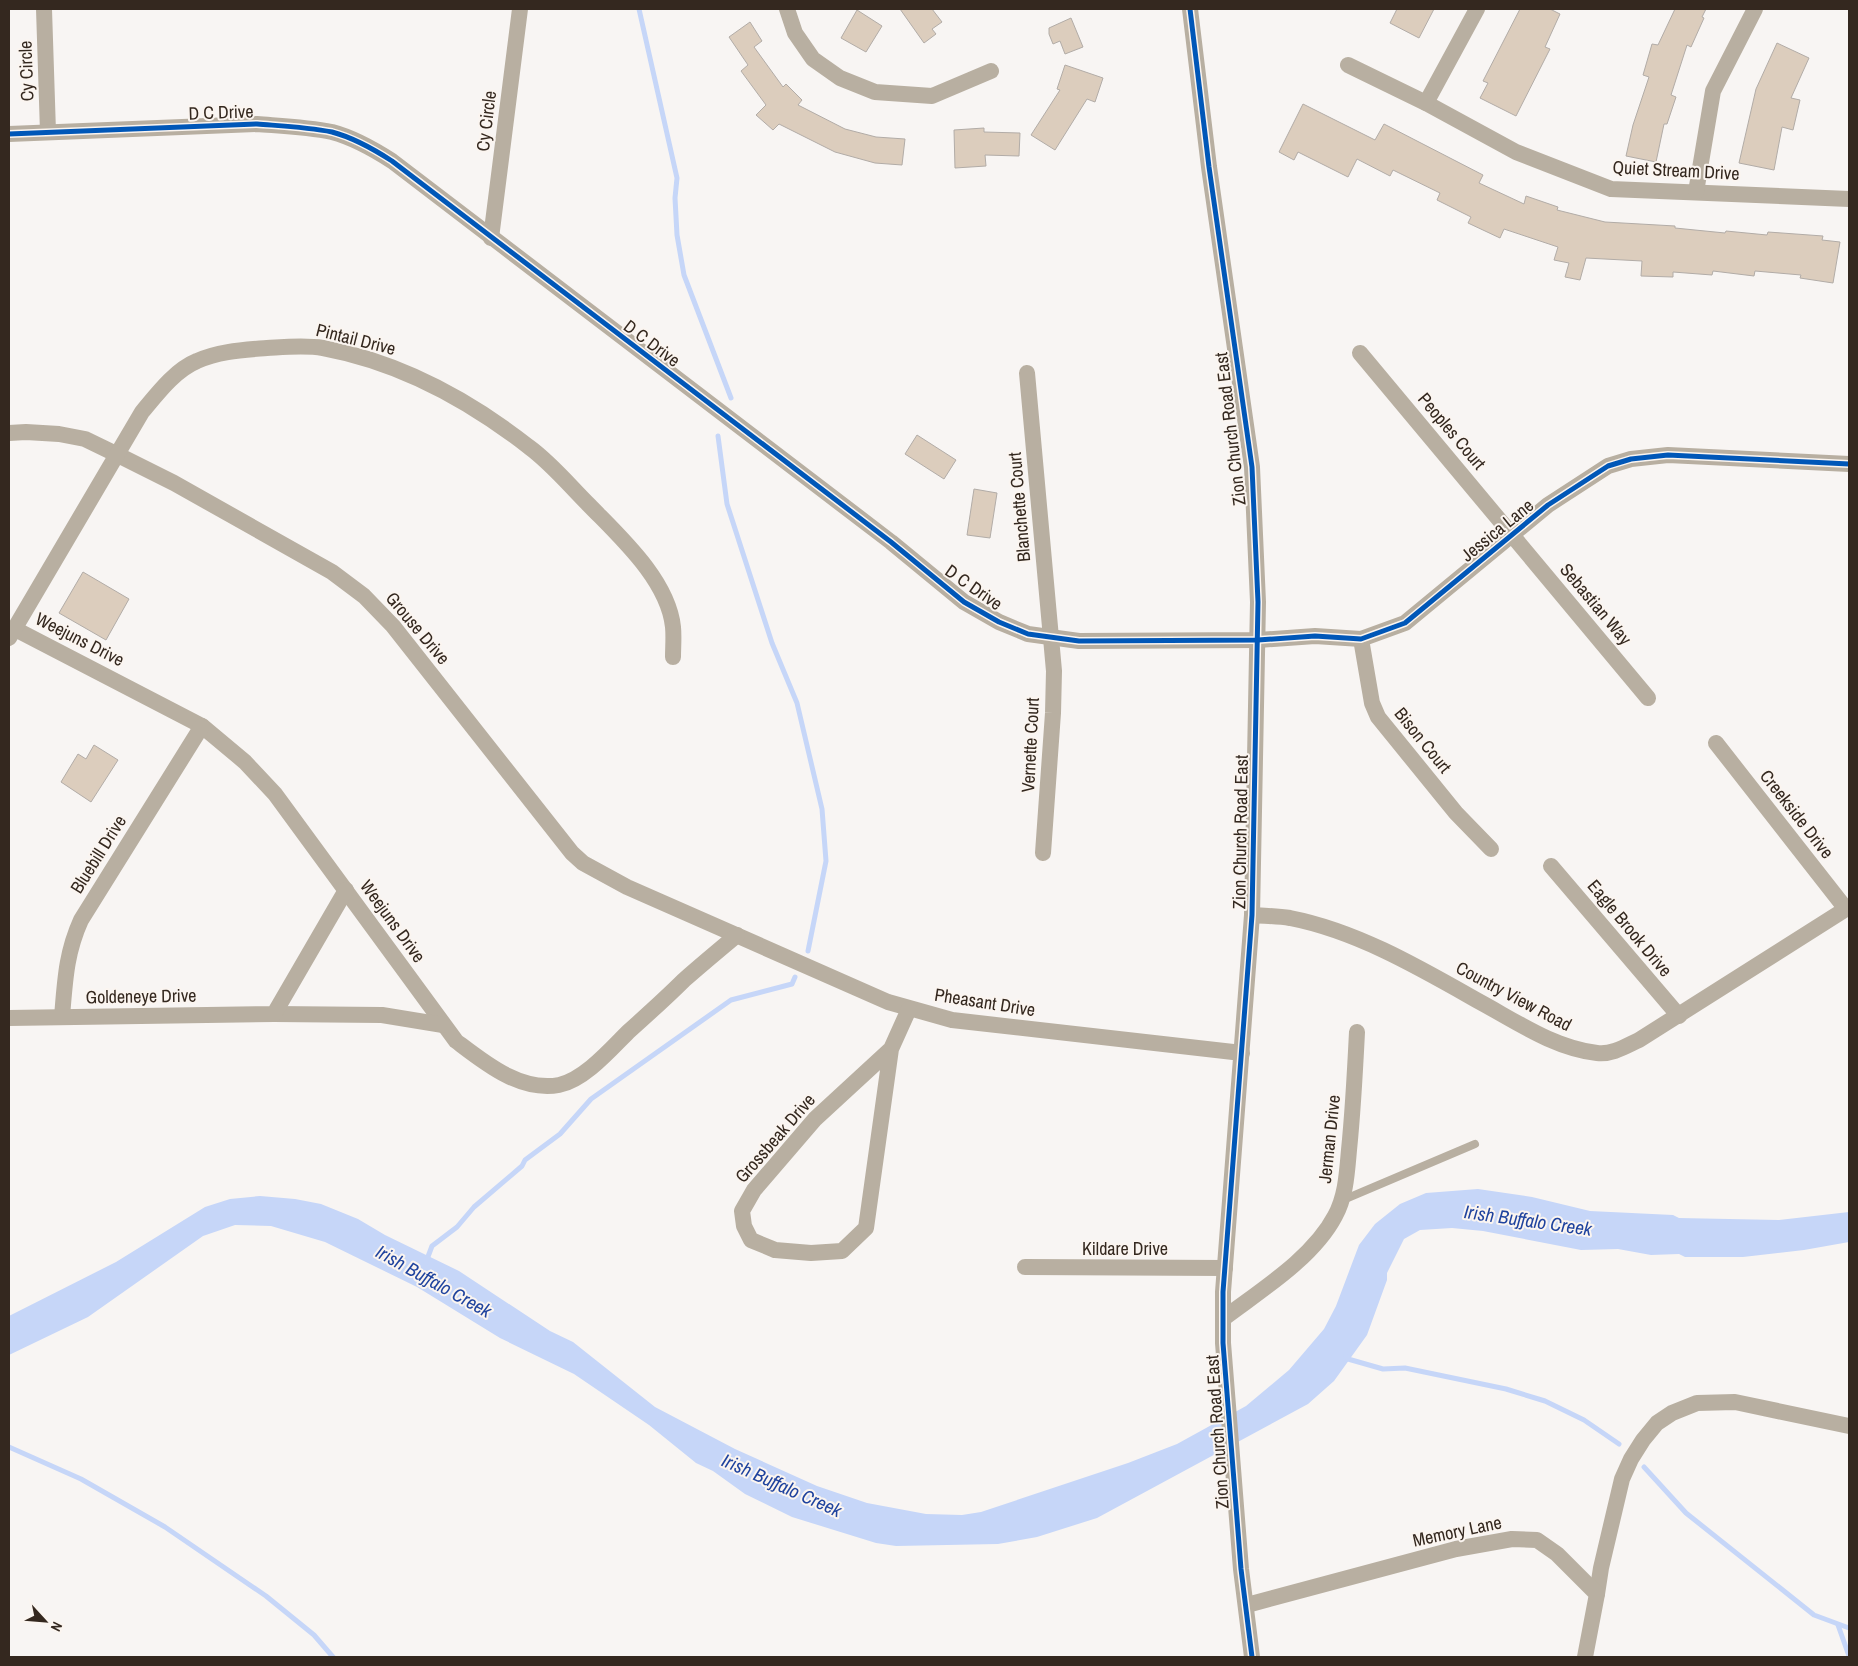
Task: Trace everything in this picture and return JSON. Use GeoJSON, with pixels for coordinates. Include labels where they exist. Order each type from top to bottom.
{"type":"FeatureCollection","features":[{"type":"Feature","properties":{"kind":"street","name":"Cy Circle"},"geometry":{"type":"LineString","coordinates":[[44,9],[48,132]]}},
{"type":"Feature","properties":{"kind":"street","name":"Cy Circle"},"geometry":{"type":"LineString","coordinates":[[491,238],[520,9]]}},
{"type":"Feature","properties":{"kind":"street"},"geometry":{"type":"LineString","coordinates":[[787,9],[795,33],[813,59],[840,78],[875,92],[932,96],[991,71]]}},
{"type":"Feature","properties":{"kind":"street","name":"Zion Church Road East"},"geometry":{"type":"LineString","coordinates":[[1190,9],[1209,167],[1252,467],[1258,640],[1252,915],[1223,1292],[1224,1343],[1241,1569],[1252,1657]]}},
{"type":"Feature","properties":{"kind":"street"},"geometry":{"type":"LineString","coordinates":[[1426,102],[1477,9]]}},
{"type":"Feature","properties":{"kind":"street"},"geometry":{"type":"LineString","coordinates":[[1696,192],[1713,91],[1755,9]]}},
{"type":"Feature","properties":{"kind":"street","name":"Quiet Stream Drive"},"geometry":{"type":"LineString","coordinates":[[1348,65],[1426,102],[1516,152],[1611,189],[1849,199]]}},
{"type":"Feature","properties":{"kind":"street","name":"D C Drive"},"geometry":{"type":"LineString","coordinates":[[9,134],[257,124],[297,127],[334,133],[376,151],[392,161],[884,536],[964,602],[998,622],[1028,634],[1079,642],[1258,640]]}},
{"type":"Feature","properties":{"kind":"street","name":"Pintail Drive"},"geometry":{"type":"LineString","coordinates":[[12,634],[142,412],[158,393],[176,375],[194,362],[214,354],[239,350],[296,347],[322,348],[384,364],[414,376],[466,403],[530,447],[552,466],[628,544],[656,582],[665,600],[673,626],[673,657]]}},
{"type":"Feature","properties":{"kind":"street","name":"Peoples Court"},"geometry":{"type":"LineString","coordinates":[[1360,352],[1513,535]]}},
{"type":"Feature","properties":{"kind":"street","name":"Blanchette Court"},"geometry":{"type":"LineString","coordinates":[[1027,372],[1052,638]]}},
{"type":"Feature","properties":{"kind":"street","name":"Grouse Drive"},"geometry":{"type":"LineString","coordinates":[[9,433],[60,434],[85,439],[174,483],[332,572],[364,596],[393,626],[566,845],[583,863],[627,887],[737,935]]}},
{"type":"Feature","properties":{"kind":"street","name":"Jessica Lane"},"geometry":{"type":"LineString","coordinates":[[1258,640],[1315,636],[1361,639],[1405,623],[1548,505],[1608,466],[1631,459],[1668,455],[1849,464]]}},
{"type":"Feature","properties":{"kind":"street","name":"Sebastian Way"},"geometry":{"type":"LineString","coordinates":[[1513,535],[1648,698]]}},
{"type":"Feature","properties":{"kind":"street","name":"Weejuns Drive"},"geometry":{"type":"LineString","coordinates":[[12,634],[178,712],[202,726],[245,762],[275,794],[456,1041],[495,1069],[519,1081],[539,1085],[559,1084],[576,1078],[598,1061],[692,973],[737,935]]}},
{"type":"Feature","properties":{"kind":"street","name":"Vernette Court"},"geometry":{"type":"LineString","coordinates":[[1043,853],[1053,713],[1054,671],[1052,638]]}},
{"type":"Feature","properties":{"kind":"street","name":"Bison Court"},"geometry":{"type":"LineString","coordinates":[[1361,639],[1372,704],[1378,717],[1456,812],[1491,849]]}},
{"type":"Feature","properties":{"kind":"street","name":"Bluebill Drive"},"geometry":{"type":"LineString","coordinates":[[62,1017],[67,960],[81,920],[202,726]]}},
{"type":"Feature","properties":{"kind":"street","name":"Creekside Drive"},"geometry":{"type":"LineString","coordinates":[[1716,743],[1848,908]]}},
{"type":"Feature","properties":{"kind":"street","name":"Eagle Brook Drive"},"geometry":{"type":"LineString","coordinates":[[1551,866],[1679,1016]]}},
{"type":"Feature","properties":{"kind":"street"},"geometry":{"type":"LineString","coordinates":[[274,1014],[346,890]]}},
{"type":"Feature","properties":{"kind":"street","name":"Country View Road"},"geometry":{"type":"LineString","coordinates":[[1252,915],[1288,918],[1316,925],[1366,943],[1563,1046],[1599,1054],[1616,1051],[1640,1040],[1848,908]]}},
{"type":"Feature","properties":{"kind":"street","name":"Pheasant Drive"},"geometry":{"type":"LineString","coordinates":[[737,935],[888,1002],[952,1020],[1242,1053]]}},
{"type":"Feature","properties":{"kind":"street","name":"Grossbeak Drive"},"geometry":{"type":"LineString","coordinates":[[890,1049],[814,1119],[754,1190],[742,1211],[744,1226],[751,1240],[776,1250],[811,1253],[842,1250],[866,1228],[890,1049],[910,1009]]}},
{"type":"Feature","properties":{"kind":"street","name":"Goldeneye Drive"},"geometry":{"type":"LineString","coordinates":[[9,1018],[274,1014],[382,1015],[442,1024]]}},
{"type":"Feature","properties":{"kind":"street","name":"Jerman Drive"},"geometry":{"type":"LineString","coordinates":[[1224,1318],[1289,1268],[1317,1242],[1336,1216],[1345,1189],[1354,1108],[1357,1032]]}},
{"type":"Feature","properties":{"kind":"street","name":"Kildare Drive"},"geometry":{"type":"LineString","coordinates":[[1025,1267],[1225,1268]]}},
{"type":"Feature","properties":{"kind":"street"},"geometry":{"type":"LineString","coordinates":[[1585,1657],[1601,1568],[1622,1480],[1631,1459],[1657,1423],[1672,1413],[1697,1403],[1736,1402],[1849,1426]]}},
{"type":"Feature","properties":{"kind":"street","name":"Memory Lane"},"geometry":{"type":"LineString","coordinates":[[1246,1605],[1456,1549],[1512,1539],[1537,1540],[1558,1554],[1597,1594]]}},
{"type":"Feature","properties":{"kind":"lane"},"geometry":{"type":"LineString","coordinates":[[1341,1201],[1475,1144]]}},
{"type":"Feature","properties":{"kind":"water","name":"Irish Buffalo Creek"},"geometry":{"type":"Polygon","coordinates":[[[1478,1189],[1532,1197],[1590,1211],[1673,1215],[1679,1218],[1779,1220],[1849,1212],[1849,1242],[1804,1250],[1743,1257],[1685,1257],[1679,1254],[1651,1255],[1618,1249],[1581,1250],[1483,1231],[1452,1228],[1420,1230],[1404,1239],[1387,1273],[1387,1280],[1367,1335],[1334,1381],[1308,1404],[1097,1518],[1037,1537],[998,1544],[896,1546],[876,1543],[792,1517],[745,1494],[713,1471],[696,1463],[649,1425],[574,1374],[500,1338],[417,1287],[325,1242],[271,1226],[235,1225],[203,1236],[88,1317],[9,1355],[9,1316],[116,1262],[205,1207],[230,1199],[260,1196],[295,1199],[321,1204],[358,1219],[385,1235],[459,1271],[550,1331],[573,1342],[655,1407],[735,1449],[817,1486],[867,1503],[926,1514],[962,1515],[981,1512],[1128,1463],[1177,1444],[1246,1406],[1289,1370],[1324,1329],[1336,1306],[1359,1245],[1375,1224],[1400,1204],[1426,1193],[1478,1189]]]}},
{"type":"Feature","properties":{"kind":"building"},"geometry":{"type":"Polygon","coordinates":[[[900,9],[932,9],[942,22],[932,29],[936,34],[924,43],[900,9]]]}},
{"type":"Feature","properties":{"kind":"building"},"geometry":{"type":"Polygon","coordinates":[[[1397,9],[1434,9],[1419,38],[1390,23],[1397,9]]]}},
{"type":"Feature","properties":{"kind":"building"},"geometry":{"type":"Polygon","coordinates":[[[1520,9],[1550,9],[1560,14],[1545,47],[1550,49],[1516,116],[1480,98],[1488,83],[1483,81],[1520,9]]]}},
{"type":"Feature","properties":{"kind":"building"},"geometry":{"type":"Polygon","coordinates":[[[1675,9],[1706,9],[1691,47],[1687,45],[1671,95],[1676,97],[1667,124],[1664,124],[1656,162],[1626,156],[1633,125],[1649,77],[1643,75],[1652,44],[1658,45],[1675,9]]]}},
{"type":"Feature","properties":{"kind":"building"},"geometry":{"type":"Polygon","coordinates":[[[857,10],[882,26],[866,52],[841,38],[857,10]]]}},
{"type":"Feature","properties":{"kind":"building"},"geometry":{"type":"Polygon","coordinates":[[[1071,18],[1083,47],[1065,54],[1060,41],[1053,44],[1049,28],[1071,18]]]}},
{"type":"Feature","properties":{"kind":"building"},"geometry":{"type":"Polygon","coordinates":[[[750,22],[762,41],[754,47],[783,87],[786,84],[802,100],[798,105],[845,129],[876,137],[905,139],[902,165],[875,163],[835,152],[779,124],[773,130],[756,115],[766,105],[741,71],[748,65],[729,37],[750,22]]]}},
{"type":"Feature","properties":{"kind":"building"},"geometry":{"type":"Polygon","coordinates":[[[1777,43],[1809,58],[1791,98],[1800,100],[1793,130],[1782,127],[1774,170],[1739,163],[1756,89],[1777,43]]]}},
{"type":"Feature","properties":{"kind":"building"},"geometry":{"type":"Polygon","coordinates":[[[1065,65],[1103,78],[1095,102],[1087,99],[1055,150],[1031,135],[1060,90],[1057,89],[1065,65]]]}},
{"type":"Feature","properties":{"kind":"building"},"geometry":{"type":"Polygon","coordinates":[[[1303,104],[1375,140],[1384,124],[1483,175],[1479,183],[1524,204],[1526,196],[1558,207],[1557,210],[1605,222],[1675,226],[1675,228],[1725,233],[1726,231],[1767,235],[1768,232],[1823,236],[1822,240],[1840,242],[1833,283],[1800,278],[1801,275],[1755,271],[1754,276],[1713,271],[1712,275],[1673,272],[1673,277],[1641,276],[1642,261],[1586,258],[1580,280],[1565,277],[1569,263],[1554,260],[1558,247],[1504,229],[1500,238],[1468,223],[1471,217],[1437,200],[1440,193],[1393,170],[1390,176],[1357,159],[1348,177],[1298,152],[1294,160],[1279,152],[1303,104]]]}},
{"type":"Feature","properties":{"kind":"building"},"geometry":{"type":"Polygon","coordinates":[[[984,128],[984,132],[1020,133],[1019,156],[985,155],[986,166],[955,168],[954,130],[984,128]]]}},
{"type":"Feature","properties":{"kind":"building"},"geometry":{"type":"Polygon","coordinates":[[[917,435],[956,460],[944,479],[905,454],[917,435]]]}},
{"type":"Feature","properties":{"kind":"building"},"geometry":{"type":"Polygon","coordinates":[[[974,489],[997,493],[990,538],[967,535],[974,489]]]}},
{"type":"Feature","properties":{"kind":"building"},"geometry":{"type":"Polygon","coordinates":[[[83,572],[129,599],[106,640],[59,613],[83,572]]]}},
{"type":"Feature","properties":{"kind":"building"},"geometry":{"type":"Polygon","coordinates":[[[94,745],[118,760],[91,802],[61,782],[78,754],[86,759],[94,745]]]}},
{"type":"Feature","properties":{"kind":"waterway"},"geometry":{"type":"LineString","coordinates":[[639,9],[677,178],[675,198],[677,235],[684,275],[731,398]]}},
{"type":"Feature","properties":{"kind":"waterway"},"geometry":{"type":"LineString","coordinates":[[718,436],[727,504],[772,643],[797,703],[822,809],[826,861],[808,951]]}},
{"type":"Feature","properties":{"kind":"waterway","name":"Irish Buffalo Creek"},"geometry":{"type":"LineString","coordinates":[[426,1262],[432,1246],[457,1227],[474,1207],[522,1166],[525,1160],[560,1134],[591,1099],[731,1000],[792,984],[795,977]]}},
{"type":"Feature","properties":{"kind":"waterway"},"geometry":{"type":"LineString","coordinates":[[1346,1356],[1348,1359],[1383,1369],[1405,1368],[1506,1389],[1545,1401],[1584,1420],[1619,1444]]}},
{"type":"Feature","properties":{"kind":"waterway"},"geometry":{"type":"LineString","coordinates":[[9,1447],[81,1479],[165,1527],[266,1596],[314,1635],[333,1657]]}},
{"type":"Feature","properties":{"kind":"waterway"},"geometry":{"type":"LineString","coordinates":[[1644,1467],[1686,1513],[1814,1615],[1849,1628]]}},
{"type":"Feature","properties":{"kind":"waterway"},"geometry":{"type":"LineString","coordinates":[[1838,1625],[1849,1656]]}},
{"type":"Feature","properties":{"kind":"cycle path"},"geometry":{"type":"LineString","coordinates":[[1190,9],[1209,167],[1252,467],[1258,602],[1252,915],[1223,1292],[1223,1343],[1241,1569],[1252,1657]]}},
{"type":"Feature","properties":{"kind":"cycle path"},"geometry":{"type":"LineString","coordinates":[[9,134],[257,124],[332,132],[363,144],[392,161],[891,542],[964,602],[999,622],[1028,634],[1079,641],[1258,640],[1315,636],[1361,639],[1405,623],[1548,505],[1608,466],[1631,459],[1668,455],[1849,464]]}}]}
